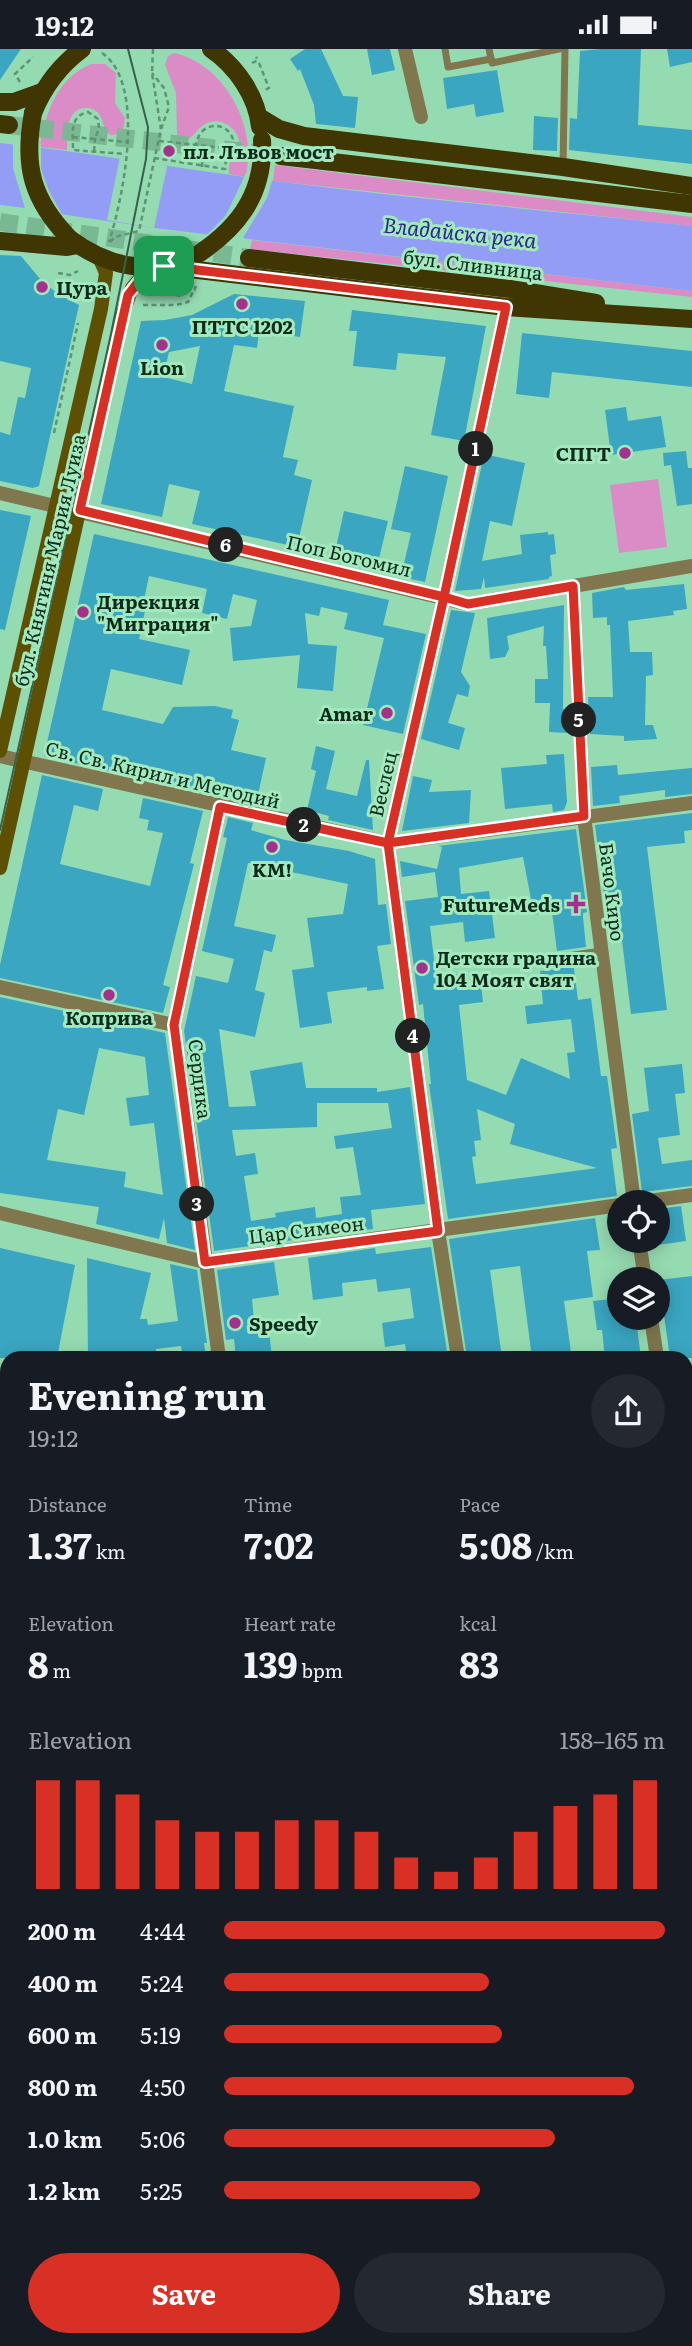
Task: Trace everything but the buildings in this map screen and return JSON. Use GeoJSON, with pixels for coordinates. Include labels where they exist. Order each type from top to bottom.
{"type":"FeatureCollection","features":[{"type":"Feature","properties":{"kind":"main road"},"geometry":{"type":"LineString","coordinates":[[82,49],[56,72],[33,113],[28,143],[30,172],[45,211],[74,242],[104,250],[124,265],[162,275],[506,307],[692,318]]}},
{"type":"Feature","properties":{"kind":"main road"},"geometry":{"type":"LineString","coordinates":[[162,275],[223,236],[237,222],[248,204],[260,172],[262,140],[259,117],[231,64],[211,49]]}},
{"type":"Feature","properties":{"kind":"main road"},"geometry":{"type":"LineString","coordinates":[[0,102],[14,102],[43,92]]}},
{"type":"Feature","properties":{"kind":"main road"},"geometry":{"type":"LineString","coordinates":[[259,117],[279,129],[304,136],[563,167],[692,186]]}},
{"type":"Feature","properties":{"kind":"main road"},"geometry":{"type":"LineString","coordinates":[[281,156],[692,204]]}},
{"type":"Feature","properties":{"kind":"main road"},"geometry":{"type":"LineString","coordinates":[[0,241],[67,247],[74,242]]}},
{"type":"Feature","properties":{"kind":"main road","name":"бул. Княгиня Мария Луиза"},"geometry":{"type":"LineString","coordinates":[[0,754],[106,286],[104,250]]}},
{"type":"Feature","properties":{"kind":"main road","name":"бул. Сливница"},"geometry":{"type":"LineString","coordinates":[[249,258],[510,289],[692,318]]}},
{"type":"Feature","properties":{"kind":"main road","name":"бул. Княгиня Мария Луиза"},"geometry":{"type":"LineString","coordinates":[[0,867],[128,295],[162,275]]}},
{"type":"Feature","properties":{"kind":"street"},"geometry":{"type":"LineString","coordinates":[[405,49],[421,117]]}},
{"type":"Feature","properties":{"kind":"street","name":"Веслец"},"geometry":{"type":"LineString","coordinates":[[457,1351],[438,1231],[388,843],[506,307]]}},
{"type":"Feature","properties":{"kind":"street","name":"Поп Богомил"},"geometry":{"type":"LineString","coordinates":[[0,493],[468,604],[692,566]]}},
{"type":"Feature","properties":{"kind":"street","name":"Бачо Киро"},"geometry":{"type":"LineString","coordinates":[[573,586],[584,816],[632,1190]]}},
{"type":"Feature","properties":{"kind":"street","name":"Св. Св. Кирил и Методий"},"geometry":{"type":"LineString","coordinates":[[0,754],[220,807],[388,843],[692,803]]}},
{"type":"Feature","properties":{"kind":"street","name":"Сердика"},"geometry":{"type":"LineString","coordinates":[[218,1351],[174,1025],[220,807]]}},
{"type":"Feature","properties":{"kind":"street"},"geometry":{"type":"LineString","coordinates":[[0,987],[174,1025]]}},
{"type":"Feature","properties":{"kind":"street"},"geometry":{"type":"LineString","coordinates":[[670,1198],[692,1195]]}},
{"type":"Feature","properties":{"kind":"street","name":"Цар Симеон"},"geometry":{"type":"LineString","coordinates":[[0,1213],[205,1262],[607,1207]]}},
{"type":"Feature","properties":{"kind":"street"},"geometry":{"type":"LineString","coordinates":[[653,1330],[656,1351]]}},
{"type":"Feature","properties":{"kind":"lane"},"geometry":{"type":"LineString","coordinates":[[444,49],[448,67],[491,59]]}},
{"type":"Feature","properties":{"kind":"lane"},"geometry":{"type":"LineString","coordinates":[[489,49],[492,63],[559,49]]}},
{"type":"Feature","properties":{"kind":"lane"},"geometry":{"type":"LineString","coordinates":[[563,167],[565,49]]}},
{"type":"Feature","properties":{"kind":"lane"},"geometry":{"type":"LineString","coordinates":[[533,961],[601,951]]}},
{"type":"Feature","properties":{"kind":"path"},"geometry":{"type":"LineString","coordinates":[[153,49],[152,73],[161,129]]}},
{"type":"Feature","properties":{"kind":"path"},"geometry":{"type":"LineString","coordinates":[[102,53],[110,59],[120,75],[128,110],[128,142],[115,221],[104,250]]}},
{"type":"Feature","properties":{"kind":"path"},"geometry":{"type":"LineString","coordinates":[[20,82],[15,74],[33,57]]}},
{"type":"Feature","properties":{"kind":"path"},"geometry":{"type":"LineString","coordinates":[[252,63],[258,61],[256,57]]}},
{"type":"Feature","properties":{"kind":"path"},"geometry":{"type":"LineString","coordinates":[[259,63],[269,88]]}},
{"type":"Feature","properties":{"kind":"path"},"geometry":{"type":"LineString","coordinates":[[104,250],[115,237],[137,233],[140,226],[161,129],[169,107],[164,88],[152,73]]}},
{"type":"Feature","properties":{"kind":"path"},"geometry":{"type":"LineString","coordinates":[[94,151],[99,124],[95,116],[88,112],[80,114],[74,121],[72,150],[126,155]]}},
{"type":"Feature","properties":{"kind":"path"},"geometry":{"type":"LineString","coordinates":[[159,141],[204,146],[227,148],[234,149],[232,135],[228,130],[216,125],[204,129],[196,145]]}},
{"type":"Feature","properties":{"kind":"path"},"geometry":{"type":"LineString","coordinates":[[73,137],[128,142]]}},
{"type":"Feature","properties":{"kind":"path"},"geometry":{"type":"LineString","coordinates":[[202,167],[204,146]]}},
{"type":"Feature","properties":{"kind":"path"},"geometry":{"type":"LineString","coordinates":[[154,160],[225,169],[227,148]]}},
{"type":"Feature","properties":{"kind":"path"},"geometry":{"type":"LineString","coordinates":[[58,273],[69,275],[78,271]]}},
{"type":"Feature","properties":{"kind":"path"},"geometry":{"type":"LineString","coordinates":[[162,275],[196,290]]}},
{"type":"Feature","properties":{"kind":"path"},"geometry":{"type":"LineString","coordinates":[[162,275],[172,294],[183,296]]}},
{"type":"Feature","properties":{"kind":"path"},"geometry":{"type":"LineString","coordinates":[[136,305],[176,305],[188,302],[196,290],[196,284]]}},
{"type":"Feature","properties":{"kind":"path"},"geometry":{"type":"LineString","coordinates":[[54,433],[78,323]]}},
{"type":"Feature","properties":{"kind":"shaded area"},"geometry":{"type":"Polygon","coordinates":[[[174,53],[203,66],[215,76],[235,103],[246,133],[246,177],[229,174],[229,164],[239,148],[239,141],[229,126],[217,121],[211,122],[189,139],[182,139],[177,134],[176,93],[165,65],[168,56],[174,53]]]}},
{"type":"Feature","properties":{"kind":"shaded area"},"geometry":{"type":"Polygon","coordinates":[[[91,64],[105,64],[116,73],[115,103],[125,118],[123,130],[117,134],[109,134],[97,112],[84,108],[73,113],[67,150],[40,147],[49,110],[61,88],[79,70],[91,64]]]}},
{"type":"Feature","properties":{"kind":"shaded area"},"geometry":{"type":"Polygon","coordinates":[[[275,165],[692,217],[692,226],[273,181],[275,165]]]}},
{"type":"Feature","properties":{"kind":"shaded area"},"geometry":{"type":"Polygon","coordinates":[[[252,240],[692,291],[692,297],[250,249],[252,240]]]}},
{"type":"Feature","properties":{"kind":"shaded area"},"geometry":{"type":"Polygon","coordinates":[[[658,479],[667,547],[619,553],[610,485],[658,479]]]}},
{"type":"Feature","properties":{"kind":"water","name":"Владайска река"},"geometry":{"type":"Polygon","coordinates":[[[0,143],[326,187],[692,226],[692,291],[154,228],[0,205],[0,143]]]}},
{"type":"Feature","properties":{"kind":"pier"},"geometry":{"type":"Polygon","coordinates":[[[13,141],[41,144],[41,169],[49,191],[64,218],[0,209],[0,205],[25,208],[13,168],[13,141]]]}},
{"type":"Feature","properties":{"kind":"pier"},"geometry":{"type":"Polygon","coordinates":[[[120,157],[159,162],[167,167],[154,228],[107,220],[120,157]]]}},
{"type":"Feature","properties":{"kind":"pier"},"geometry":{"type":"Polygon","coordinates":[[[246,173],[273,177],[267,198],[243,238],[252,240],[251,243],[204,238],[226,215],[246,173]]]}},
{"type":"Feature","properties":{"kind":"tunnel"},"geometry":{"type":"LineString","coordinates":[[9,125],[281,156]]}},
{"type":"Feature","properties":{"kind":"tunnel"},"geometry":{"type":"LineString","coordinates":[[0,222],[249,258]]}},
{"type":"Feature","properties":{"kind":"tram line"},"geometry":{"type":"LineString","coordinates":[[0,830],[111,334],[146,159],[148,127],[128,49]]}},
{"type":"Feature","properties":{"kind":"place","name":"пл. Лъвов мост"},"geometry":{"type":"Point","coordinates":[169,151]}},
{"type":"Feature","properties":{"kind":"place","name":"Цура"},"geometry":{"type":"Point","coordinates":[42,287]}},
{"type":"Feature","properties":{"kind":"place","name":"ПТТС 1202"},"geometry":{"type":"Point","coordinates":[242,304]}},
{"type":"Feature","properties":{"kind":"place","name":"Lion"},"geometry":{"type":"Point","coordinates":[162,345]}},
{"type":"Feature","properties":{"kind":"place","name":"СПГТ"},"geometry":{"type":"Point","coordinates":[625,453]}},
{"type":"Feature","properties":{"kind":"place","name":"Дирекция \"Миграция\""},"geometry":{"type":"Point","coordinates":[83,612]}},
{"type":"Feature","properties":{"kind":"place","name":"Amar"},"geometry":{"type":"Point","coordinates":[387,713]}},
{"type":"Feature","properties":{"kind":"place","name":"KM!"},"geometry":{"type":"Point","coordinates":[272,847]}},
{"type":"Feature","properties":{"kind":"place","name":"FutureMeds"},"geometry":{"type":"Point","coordinates":[576,904]}},
{"type":"Feature","properties":{"kind":"place","name":"Детски градина 104 Моят свят"},"geometry":{"type":"Point","coordinates":[422,968]}},
{"type":"Feature","properties":{"kind":"place","name":"Коприва"},"geometry":{"type":"Point","coordinates":[109,995]}},
{"type":"Feature","properties":{"kind":"place","name":"Speedy"},"geometry":{"type":"Point","coordinates":[235,1323]}},
{"type":"Feature","properties":{"kind":"route"},"geometry":{"type":"LineString","coordinates":[[164,266],[150,267],[128,295],[80,510],[444,597],[468,604],[573,586],[584,816],[388,843],[438,1231],[205,1262],[174,1025],[220,807],[388,843],[444,597],[506,307],[164,266]]}}]}
